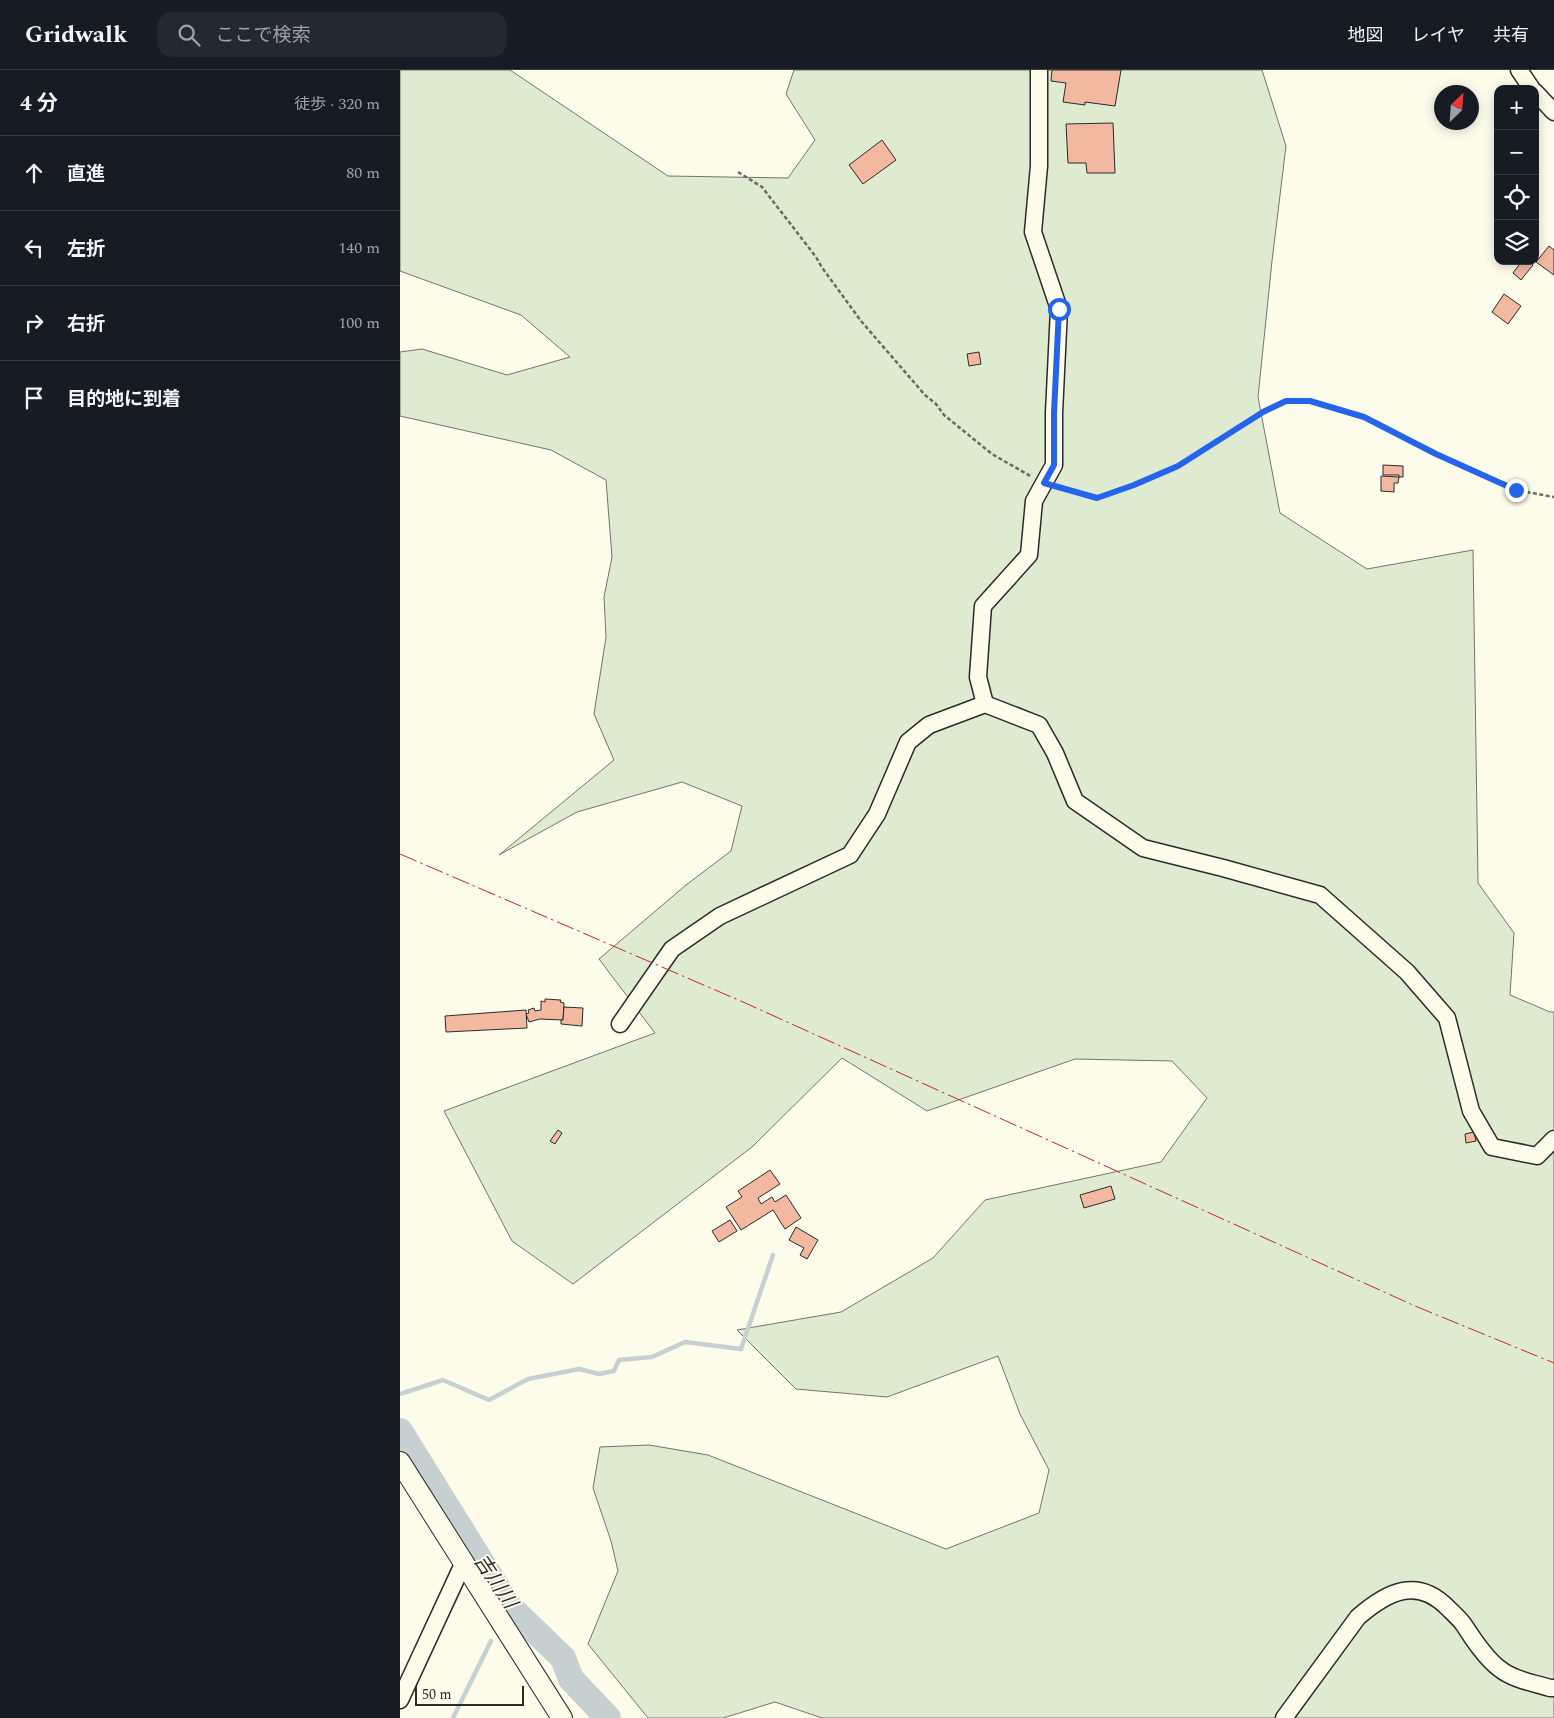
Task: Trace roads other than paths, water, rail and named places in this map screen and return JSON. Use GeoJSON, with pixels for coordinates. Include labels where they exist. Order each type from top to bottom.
{"type":"FeatureCollection","features":[{"type":"Feature","properties":{"kind":"main road"},"geometry":{"type":"LineString","coordinates":[[400,1462],[562,1718]]}},
{"type":"Feature","properties":{"kind":"street"},"geometry":{"type":"LineString","coordinates":[[985,704],[978,677],[983,606],[1029,555],[1034,501],[1054,465],[1054,413],[1059,309],[1033,232],[1039,166],[1039,70]]}},
{"type":"Feature","properties":{"kind":"street"},"geometry":{"type":"LineString","coordinates":[[1519,70],[1529,85]]}},
{"type":"Feature","properties":{"kind":"street"},"geometry":{"type":"LineString","coordinates":[[1539,96],[1554,112]]}},
{"type":"Feature","properties":{"kind":"street"},"geometry":{"type":"LineString","coordinates":[[620,1024],[672,949],[720,916],[850,855],[877,814],[908,742],[929,725],[985,704],[1039,725],[1055,753],[1075,801],[1143,848],[1223,868],[1320,896],[1407,972],[1447,1018],[1471,1111],[1492,1147],[1537,1156],[1554,1139]]}},
{"type":"Feature","properties":{"kind":"street"},"geometry":{"type":"LineString","coordinates":[[400,1700],[464,1562]]}},
{"type":"Feature","properties":{"kind":"street"},"geometry":{"type":"LineString","coordinates":[[1284,1718],[1358,1617],[1373,1604],[1397,1591],[1419,1590],[1439,1599],[1464,1624],[1468,1634],[1499,1669],[1512,1677],[1554,1688]]}},
{"type":"Feature","properties":{"kind":"waterway"},"geometry":{"type":"LineString","coordinates":[[400,1394],[443,1380],[489,1400],[528,1379],[579,1369],[599,1374],[614,1371],[619,1360],[652,1357],[685,1342],[741,1349],[773,1255]]}},
{"type":"Feature","properties":{"kind":"waterway","name":"吉川川"},"geometry":{"type":"LineString","coordinates":[[400,1431],[508,1605],[563,1658],[571,1679],[608,1718]]}},
{"type":"Feature","properties":{"kind":"waterway"},"geometry":{"type":"LineString","coordinates":[[453,1718],[491,1641]]}}]}
